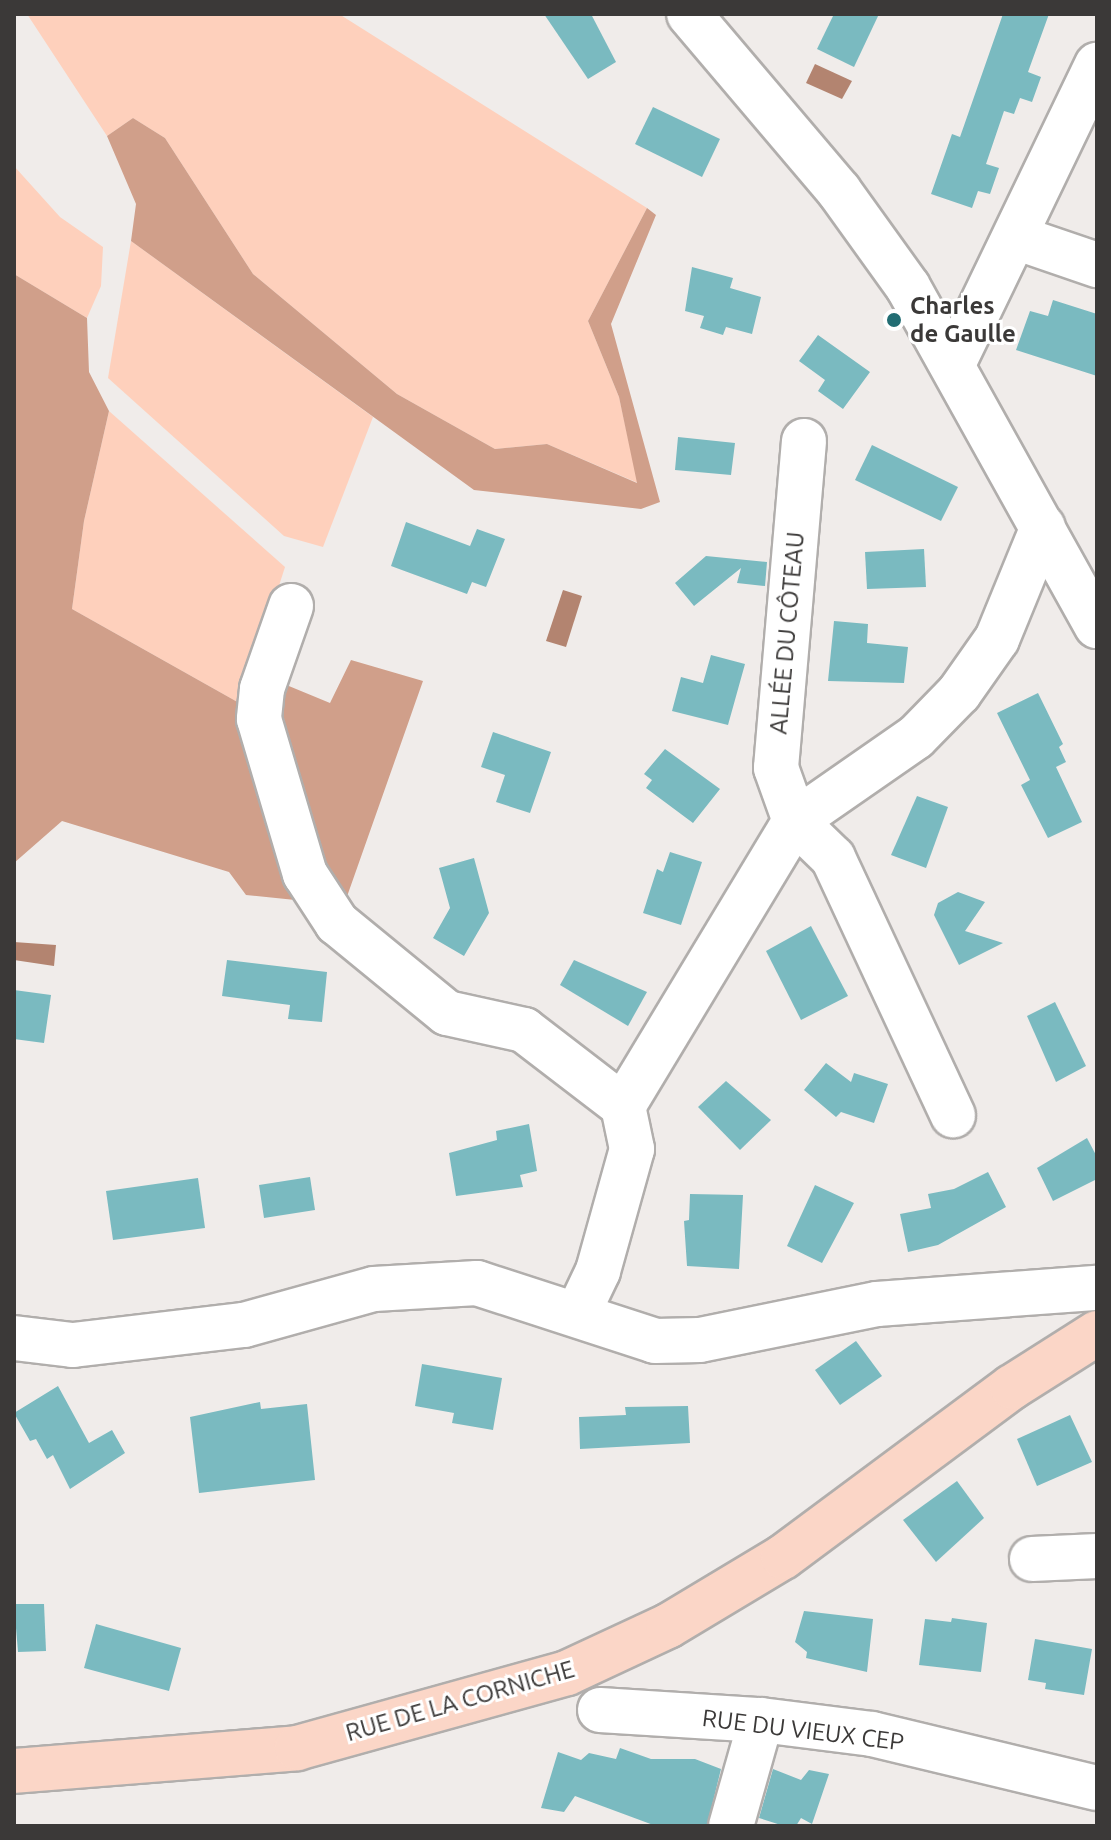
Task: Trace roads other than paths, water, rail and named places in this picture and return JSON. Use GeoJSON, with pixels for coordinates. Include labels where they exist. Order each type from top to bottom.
{"type":"FeatureCollection","features":[{"type":"Feature","properties":{"kind":"main road","name":"RUE DE LA CORNICHE"},"geometry":{"type":"LineString","coordinates":[[14,1771],[297,1748],[567,1673],[668,1626],[783,1557],[1012,1387],[1097,1333]]}},
{"type":"Feature","properties":{"kind":"street"},"geometry":{"type":"LineString","coordinates":[[689,14],[839,191],[908,287],[1097,626]]}},
{"type":"Feature","properties":{"kind":"street"},"geometry":{"type":"LineString","coordinates":[[953,364],[1097,65]]}},
{"type":"Feature","properties":{"kind":"street"},"geometry":{"type":"LineString","coordinates":[[1015,237],[1097,265]]}},
{"type":"Feature","properties":{"kind":"street","name":"ALLÉE DU CÔTEAU"},"geometry":{"type":"LineString","coordinates":[[804,441],[776,768],[795,821],[833,858],[953,1115]]}},
{"type":"Feature","properties":{"kind":"street"},"geometry":{"type":"LineString","coordinates":[[623,1106],[795,821],[916,737],[959,693],[997,639],[1043,527]]}},
{"type":"Feature","properties":{"kind":"street"},"geometry":{"type":"LineString","coordinates":[[291,606],[262,689],[259,719],[305,874],[337,923],[447,1013],[524,1030],[623,1106],[632,1149],[598,1271],[578,1313]]}},
{"type":"Feature","properties":{"kind":"street"},"geometry":{"type":"LineString","coordinates":[[14,1338],[73,1345],[244,1325],[374,1289],[477,1283],[578,1313],[655,1341],[700,1340],[877,1304],[1097,1288]]}},
{"type":"Feature","properties":{"kind":"street"},"geometry":{"type":"LineString","coordinates":[[1032,1559],[1097,1556]]}},
{"type":"Feature","properties":{"kind":"street","name":"RUE DU VIEUX CEP"},"geometry":{"type":"LineString","coordinates":[[600,1710],[761,1720],[872,1734],[1097,1788]]}},
{"type":"Feature","properties":{"kind":"street"},"geometry":{"type":"LineString","coordinates":[[731,1826],[761,1720]]}},
{"type":"Feature","properties":{"kind":"place","name":"Charles de Gaulle"},"geometry":{"type":"Point","coordinates":[894,320]}}]}
